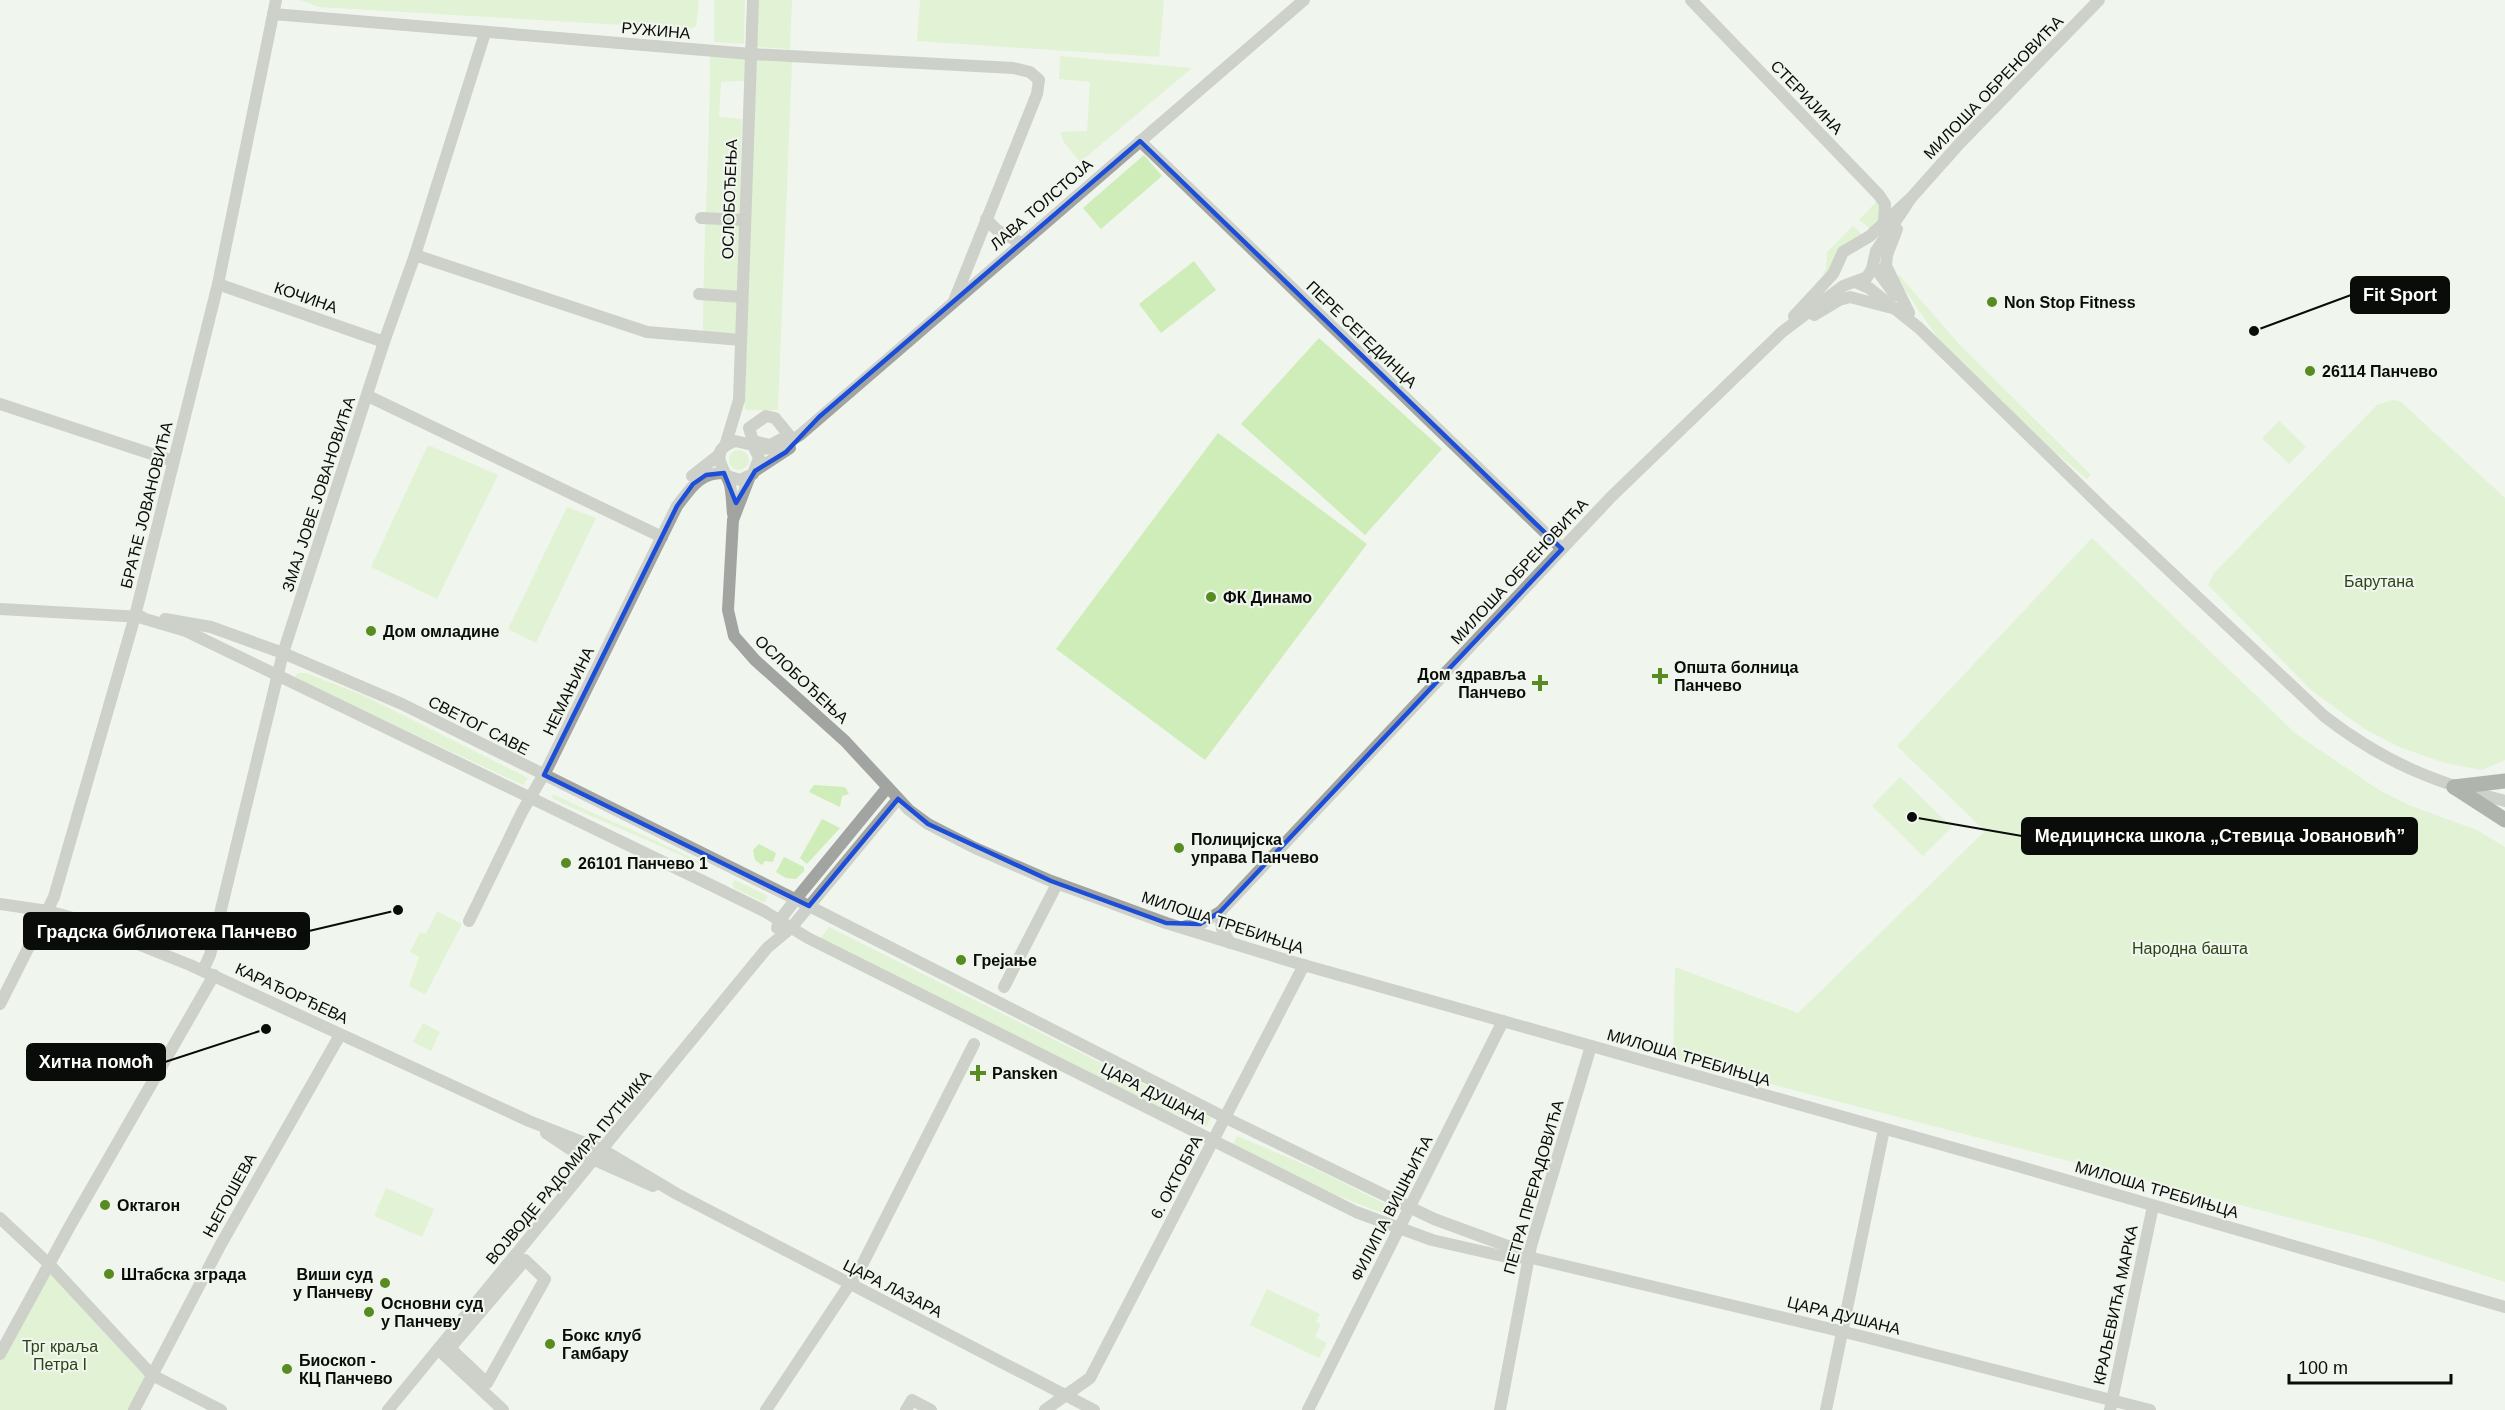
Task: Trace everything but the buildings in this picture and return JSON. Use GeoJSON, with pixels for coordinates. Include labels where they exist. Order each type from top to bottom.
{"type":"FeatureCollection","features":[{"type":"Feature","properties":{"kind":"main road"},"geometry":{"type":"LineString","coordinates":[[2454,787],[2505,781]]}},
{"type":"Feature","properties":{"kind":"main road"},"geometry":{"type":"LineString","coordinates":[[2454,787],[2505,820]]}},
{"type":"Feature","properties":{"kind":"street","name":"БРАЋЕ ЈОВАНОВИЋА"},"geometry":{"type":"LineString","coordinates":[[0,1004],[48,911],[135,616],[218,284],[276,0]]}},
{"type":"Feature","properties":{"kind":"street","name":"ОСЛОБОЂЕЊА"},"geometry":{"type":"LineString","coordinates":[[723,450],[739,399],[753,0]]}},
{"type":"Feature","properties":{"kind":"street","name":"ЛАВА ТОЛСТОЈА"},"geometry":{"type":"LineString","coordinates":[[754,447],[778,449],[794,432],[954,301],[1304,0]]}},
{"type":"Feature","properties":{"kind":"street","name":"СТЕРИЈИНА"},"geometry":{"type":"LineString","coordinates":[[1691,0],[1879,195],[1885,204],[1884,223]]}},
{"type":"Feature","properties":{"kind":"street","name":"МИЛОША ОБРЕНОВИЋА"},"geometry":{"type":"LineString","coordinates":[[1911,198],[1960,142],[2099,0]]}},
{"type":"Feature","properties":{"kind":"street","name":"РУЖИНА"},"geometry":{"type":"LineString","coordinates":[[273,14],[751,54],[1013,68],[1036,75],[1040,82],[986,219]]}},
{"type":"Feature","properties":{"kind":"street","name":"ЗМАЈ ЈОВЕ ЈОВАНОВИЋА"},"geometry":{"type":"LineString","coordinates":[[49,1264],[208,973],[210,955],[283,653],[384,342],[415,255],[485,33]]}},
{"type":"Feature","properties":{"kind":"street","name":"ПЕРЕ СЕГЕДИНЦА"},"geometry":{"type":"LineString","coordinates":[[1140,141],[1562,549]]}},
{"type":"Feature","properties":{"kind":"street"},"geometry":{"type":"LineString","coordinates":[[1782,332],[1828,280],[1843,252],[1884,223],[1911,198]]}},
{"type":"Feature","properties":{"kind":"street"},"geometry":{"type":"LineString","coordinates":[[1782,332],[1854,282],[1867,278],[1876,252],[1911,198]]}},
{"type":"Feature","properties":{"kind":"street"},"geometry":{"type":"LineString","coordinates":[[1901,216],[1887,255],[1886,266],[1909,313]]}},
{"type":"Feature","properties":{"kind":"street"},"geometry":{"type":"LineString","coordinates":[[701,219],[745,220]]}},
{"type":"Feature","properties":{"kind":"street"},"geometry":{"type":"LineString","coordinates":[[954,301],[986,219],[997,230],[1021,243]]}},
{"type":"Feature","properties":{"kind":"street"},"geometry":{"type":"LineString","coordinates":[[1853,247],[1866,250],[1919,328]]}},
{"type":"Feature","properties":{"kind":"street"},"geometry":{"type":"LineString","coordinates":[[415,255],[647,332],[741,340]]}},
{"type":"Feature","properties":{"kind":"street"},"geometry":{"type":"LineString","coordinates":[[1838,264],[1842,275],[1869,288],[1919,328],[2300,697],[2350,736],[2407,769],[2454,787],[2505,801]]}},
{"type":"Feature","properties":{"kind":"street","name":"КОЧИНА"},"geometry":{"type":"LineString","coordinates":[[218,284],[384,342]]}},
{"type":"Feature","properties":{"kind":"street"},"geometry":{"type":"LineString","coordinates":[[699,294],[742,297]]}},
{"type":"Feature","properties":{"kind":"street"},"geometry":{"type":"LineString","coordinates":[[1798,320],[1850,297],[1894,309]]}},
{"type":"Feature","properties":{"kind":"street","name":"МИЛОША ОБРЕНОВИЋА"},"geometry":{"type":"LineString","coordinates":[[1178,925],[1200,924],[1220,912],[1619,489],[1782,332]]}},
{"type":"Feature","properties":{"kind":"street"},"geometry":{"type":"LineString","coordinates":[[368,396],[662,537]]}},
{"type":"Feature","properties":{"kind":"street","name":"ОСЛОБОЂЕЊА"},"geometry":{"type":"LineString","coordinates":[[739,399],[754,447]]}},
{"type":"Feature","properties":{"kind":"street"},"geometry":{"type":"LineString","coordinates":[[0,404],[173,461]]}},
{"type":"Feature","properties":{"kind":"street","name":"ЛАВА ТОЛСТОЈА"},"geometry":{"type":"LineString","coordinates":[[753,474],[786,452],[794,432]]}},
{"type":"Feature","properties":{"kind":"street"},"geometry":{"type":"LineString","coordinates":[[739,440],[754,447],[759,458],[753,474],[737,480],[725,474],[714,473],[699,479],[677,506],[681,491],[688,479],[723,450],[739,440]]}},
{"type":"Feature","properties":{"kind":"street"},"geometry":{"type":"LineString","coordinates":[[723,450],[719,462],[725,474],[733,520]]}},
{"type":"Feature","properties":{"kind":"street","name":"ОСЛОБОЂЕЊА"},"geometry":{"type":"LineString","coordinates":[[753,474],[733,520],[728,610],[734,636],[755,660],[845,741],[880,777],[887,788]]}},
{"type":"Feature","properties":{"kind":"street","name":"НЕМАЊИНА"},"geometry":{"type":"LineString","coordinates":[[469,921],[677,506]]}},
{"type":"Feature","properties":{"kind":"street","name":"СВЕТОГ САВЕ"},"geometry":{"type":"LineString","coordinates":[[0,609],[135,616],[211,627],[283,653],[402,704],[796,899]]}},
{"type":"Feature","properties":{"kind":"street","name":"СВЕТОГ САВЕ"},"geometry":{"type":"LineString","coordinates":[[135,616],[186,631],[725,892],[779,921]]}},
{"type":"Feature","properties":{"kind":"street","name":"МИЛОША ТРЕБИЊЦА"},"geometry":{"type":"LineString","coordinates":[[887,788],[928,824],[1057,884],[1230,943],[2505,1307]]}},
{"type":"Feature","properties":{"kind":"street","name":"ВОЈВОДЕ РАДОМИРА ПУТНИКА"},"geometry":{"type":"LineString","coordinates":[[772,943],[779,921],[887,788]]}},
{"type":"Feature","properties":{"kind":"street","name":"ВОЈВОДЕ РАДОМИРА ПУТНИКА"},"geometry":{"type":"LineString","coordinates":[[388,1410],[444,1348],[772,943],[791,928],[898,799]]}},
{"type":"Feature","properties":{"kind":"street"},"geometry":{"type":"LineString","coordinates":[[1004,987],[1057,884]]}},
{"type":"Feature","properties":{"kind":"street","name":"ЦАРА ДУШАНА"},"geometry":{"type":"LineString","coordinates":[[796,899],[1226,1118],[1410,1207],[1456,1228],[1513,1248],[1528,1257]]}},
{"type":"Feature","properties":{"kind":"street","name":"КАРАЂОРЂЕВА"},"geometry":{"type":"LineString","coordinates":[[0,904],[48,911],[73,918],[208,973],[529,1121],[603,1150]]}},
{"type":"Feature","properties":{"kind":"street"},"geometry":{"type":"LineString","coordinates":[[1220,912],[1222,929],[1230,943]]}},
{"type":"Feature","properties":{"kind":"street","name":"ЦАРА ДУШАНА"},"geometry":{"type":"LineString","coordinates":[[779,921],[1214,1142],[1398,1230],[1483,1253],[1511,1258],[1528,1257],[1842,1331],[2111,1405],[2151,1410]]}},
{"type":"Feature","properties":{"kind":"street","name":"6. ОКТОБРА"},"geometry":{"type":"LineString","coordinates":[[1045,1410],[1090,1378],[1304,965]]}},
{"type":"Feature","properties":{"kind":"street","name":"ФИЛИПА ВИШЊИЋА"},"geometry":{"type":"LineString","coordinates":[[1308,1410],[1503,1021]]}},
{"type":"Feature","properties":{"kind":"street","name":"ЊЕГОШЕВА"},"geometry":{"type":"LineString","coordinates":[[152,1375],[221,1244],[340,1035]]}},
{"type":"Feature","properties":{"kind":"street"},"geometry":{"type":"LineString","coordinates":[[766,1410],[851,1285],[974,1044]]}},
{"type":"Feature","properties":{"kind":"street","name":"ПЕТРА ПРЕРАДОВИЋА"},"geometry":{"type":"LineString","coordinates":[[1500,1410],[1528,1257],[1592,1046]]}},
{"type":"Feature","properties":{"kind":"street","name":"КАРАЂОРЂЕВА"},"geometry":{"type":"LineString","coordinates":[[529,1121],[570,1149],[594,1161]]}},
{"type":"Feature","properties":{"kind":"street"},"geometry":{"type":"LineString","coordinates":[[1826,1410],[1884,1129]]}},
{"type":"Feature","properties":{"kind":"street","name":"ЦАРА ЛАЗАРА"},"geometry":{"type":"LineString","coordinates":[[603,1150],[677,1194],[1094,1410]]}},
{"type":"Feature","properties":{"kind":"street","name":"ЦАРА ЛАЗАРА"},"geometry":{"type":"LineString","coordinates":[[594,1161],[677,1194]]}},
{"type":"Feature","properties":{"kind":"street","name":"КРАЉЕВИЋА МАРКА"},"geometry":{"type":"LineString","coordinates":[[2111,1405],[2153,1206]]}},
{"type":"Feature","properties":{"kind":"street"},"geometry":{"type":"LineString","coordinates":[[0,1218],[49,1264],[152,1375],[221,1410]]}},
{"type":"Feature","properties":{"kind":"street"},"geometry":{"type":"LineString","coordinates":[[525,1260],[545,1279],[487,1383],[444,1348],[525,1260]]}},
{"type":"Feature","properties":{"kind":"street"},"geometry":{"type":"LineString","coordinates":[[0,1354],[49,1264]]}},
{"type":"Feature","properties":{"kind":"street"},"geometry":{"type":"LineString","coordinates":[[444,1348],[504,1410]]}},
{"type":"Feature","properties":{"kind":"street"},"geometry":{"type":"LineString","coordinates":[[134,1410],[152,1375]]}},
{"type":"Feature","properties":{"kind":"street"},"geometry":{"type":"LineString","coordinates":[[906,1410],[912,1400],[932,1410]]}},
{"type":"Feature","properties":{"kind":"highlighted area"},"geometry":{"type":"Polygon","coordinates":[[[1140,141],[1562,549],[1220,912],[1200,924],[1166,923],[1051,881],[928,824],[898,799],[809,906],[544,775],[677,506],[693,484],[706,475],[724,473],[736,503],[755,471],[786,452],[819,417],[1140,141]]]}},
{"type":"Feature","properties":{"kind":"green space"},"geometry":{"type":"Polygon","coordinates":[[[300,0],[699,0],[696,26],[690,29],[319,7],[300,0]]]}},
{"type":"Feature","properties":{"kind":"green space"},"geometry":{"type":"Polygon","coordinates":[[[714,0],[745,0],[744,44],[714,42],[714,0]]]}},
{"type":"Feature","properties":{"kind":"green space"},"geometry":{"type":"Polygon","coordinates":[[[757,0],[792,0],[790,49],[756,47],[757,0]]]}},
{"type":"Feature","properties":{"kind":"green space"},"geometry":{"type":"Polygon","coordinates":[[[920,0],[1164,0],[1159,57],[917,41],[920,0]]]}},
{"type":"Feature","properties":{"kind":"green space"},"geometry":{"type":"Polygon","coordinates":[[[710,56],[746,57],[745,81],[721,82],[719,117],[742,119],[736,334],[703,333],[710,56]]]}},
{"type":"Feature","properties":{"kind":"green space"},"geometry":{"type":"Polygon","coordinates":[[[1060,56],[1192,68],[1080,162],[1064,142],[1060,132],[1087,131],[1090,82],[1059,79],[1060,56]]]}},
{"type":"Feature","properties":{"kind":"green space"},"geometry":{"type":"Polygon","coordinates":[[[755,60],[792,62],[778,410],[745,410],[743,390],[755,60]]]}},
{"type":"Feature","properties":{"kind":"green space"},"geometry":{"type":"Polygon","coordinates":[[[1144,155],[1162,176],[1101,229],[1083,208],[1144,155]]]}},
{"type":"Feature","properties":{"kind":"green space"},"geometry":{"type":"Polygon","coordinates":[[[1876,202],[1879,205],[1879,221],[1871,229],[1859,220],[1876,202]]]}},
{"type":"Feature","properties":{"kind":"green space"},"geometry":{"type":"Polygon","coordinates":[[[1853,226],[1864,236],[1825,277],[1823,274],[1826,269],[1827,252],[1853,226]]]}},
{"type":"Feature","properties":{"kind":"green space"},"geometry":{"type":"Polygon","coordinates":[[[1194,261],[1216,290],[1161,333],[1139,304],[1194,261]]]}},
{"type":"Feature","properties":{"kind":"green space"},"geometry":{"type":"Polygon","coordinates":[[[1899,275],[1959,344],[2091,475],[2087,479],[2032,433],[1939,340],[1897,278],[1899,275]]]}},
{"type":"Feature","properties":{"kind":"green space"},"geometry":{"type":"Polygon","coordinates":[[[1319,338],[1442,449],[1365,535],[1241,424],[1319,338]]]}},
{"type":"Feature","properties":{"kind":"green space","name":"Барутана"},"geometry":{"type":"Polygon","coordinates":[[[2392,400],[2400,401],[2505,498],[2505,760],[2482,770],[2445,763],[2399,747],[2363,728],[2311,690],[2208,585],[2214,573],[2377,405],[2392,400]]]}},
{"type":"Feature","properties":{"kind":"green space"},"geometry":{"type":"Polygon","coordinates":[[[2279,421],[2306,447],[2289,464],[2262,438],[2279,421]]]}},
{"type":"Feature","properties":{"kind":"green space","name":"ФК Динамо"},"geometry":{"type":"Polygon","coordinates":[[[1218,433],[1367,544],[1205,760],[1056,649],[1218,433]]]}},
{"type":"Feature","properties":{"kind":"green space"},"geometry":{"type":"Polygon","coordinates":[[[428,445],[498,475],[437,599],[371,567],[428,445]]]}},
{"type":"Feature","properties":{"kind":"green space"},"geometry":{"type":"Polygon","coordinates":[[[735,450],[743,450],[749,456],[749,464],[743,470],[735,470],[729,464],[729,456],[735,450]]]}},
{"type":"Feature","properties":{"kind":"green space"},"geometry":{"type":"Polygon","coordinates":[[[567,507],[596,518],[536,643],[508,629],[567,507]]]}},
{"type":"Feature","properties":{"kind":"green space","name":"Народна башта"},"geometry":{"type":"Polygon","coordinates":[[[2092,538],[2296,734],[2379,790],[2411,806],[2477,830],[2505,847],[2505,1282],[2372,1239],[1673,1059],[1675,967],[1798,1013],[1985,831],[1897,746],[2092,538]]]}},
{"type":"Feature","properties":{"kind":"green space"},"geometry":{"type":"Polygon","coordinates":[[[298,673],[306,673],[365,696],[528,778],[523,785],[294,678],[298,673]]]}},
{"type":"Feature","properties":{"kind":"green space"},"geometry":{"type":"Polygon","coordinates":[[[1900,777],[1952,827],[1923,856],[1872,806],[1900,777]]]}},
{"type":"Feature","properties":{"kind":"green space"},"geometry":{"type":"Polygon","coordinates":[[[814,785],[845,787],[849,794],[842,796],[840,807],[809,792],[814,785]]]}},
{"type":"Feature","properties":{"kind":"green space"},"geometry":{"type":"Polygon","coordinates":[[[553,794],[701,862],[699,864],[570,807],[552,798],[553,794]]]}},
{"type":"Feature","properties":{"kind":"green space"},"geometry":{"type":"Polygon","coordinates":[[[822,819],[840,828],[807,864],[800,858],[822,819]]]}},
{"type":"Feature","properties":{"kind":"green space"},"geometry":{"type":"Polygon","coordinates":[[[759,844],[776,853],[773,862],[765,861],[762,865],[755,860],[753,850],[759,844]]]}},
{"type":"Feature","properties":{"kind":"green space"},"geometry":{"type":"Polygon","coordinates":[[[784,857],[804,867],[804,871],[796,879],[786,878],[776,872],[784,857]]]}},
{"type":"Feature","properties":{"kind":"green space"},"geometry":{"type":"Polygon","coordinates":[[[735,880],[768,896],[764,903],[734,888],[732,883],[735,880]]]}},
{"type":"Feature","properties":{"kind":"green space"},"geometry":{"type":"Polygon","coordinates":[[[437,911],[462,924],[425,995],[409,986],[419,957],[410,952],[420,932],[426,934],[437,911]]]}},
{"type":"Feature","properties":{"kind":"green space"},"geometry":{"type":"Polygon","coordinates":[[[829,927],[1211,1118],[1206,1127],[1147,1102],[820,939],[829,927]]]}},
{"type":"Feature","properties":{"kind":"green space"},"geometry":{"type":"Polygon","coordinates":[[[423,1023],[440,1032],[431,1051],[413,1042],[423,1023]]]}},
{"type":"Feature","properties":{"kind":"green space"},"geometry":{"type":"Polygon","coordinates":[[[1237,1136],[1322,1172],[1391,1207],[1387,1215],[1323,1190],[1233,1145],[1237,1136]]]}},
{"type":"Feature","properties":{"kind":"green space"},"geometry":{"type":"Polygon","coordinates":[[[386,1188],[434,1209],[422,1237],[374,1216],[386,1188]]]}},
{"type":"Feature","properties":{"kind":"green space","name":"Трг краља Петра I"},"geometry":{"type":"Polygon","coordinates":[[[49,1264],[152,1375],[134,1410],[0,1410],[0,1354],[49,1264]]]}},
{"type":"Feature","properties":{"kind":"green space"},"geometry":{"type":"Polygon","coordinates":[[[1267,1289],[1320,1314],[1316,1322],[1321,1324],[1315,1337],[1327,1343],[1319,1358],[1250,1325],[1267,1289]]]}},
{"type":"Feature","properties":{"kind":"place","name":"Non Stop Fitness"},"geometry":{"type":"Point","coordinates":[1992,302]}},
{"type":"Feature","properties":{"kind":"place","name":"Fit Sport"},"geometry":{"type":"Point","coordinates":[2254,331]}},
{"type":"Feature","properties":{"kind":"place","name":"26114 Панчево"},"geometry":{"type":"Point","coordinates":[2310,371]}},
{"type":"Feature","properties":{"kind":"place","name":"ФК Динамо"},"geometry":{"type":"Point","coordinates":[1211,597]}},
{"type":"Feature","properties":{"kind":"place","name":"Дом омладине"},"geometry":{"type":"Point","coordinates":[371,631]}},
{"type":"Feature","properties":{"kind":"place","name":"Општа болница Панчево"},"geometry":{"type":"Point","coordinates":[1660,676]}},
{"type":"Feature","properties":{"kind":"place","name":"Дом здравља Панчево"},"geometry":{"type":"Point","coordinates":[1540,683]}},
{"type":"Feature","properties":{"kind":"place","name":"Медицинска школа „Стевица Јовановић”"},"geometry":{"type":"Point","coordinates":[1912,817]}},
{"type":"Feature","properties":{"kind":"place","name":"Полицијска управа Панчево"},"geometry":{"type":"Point","coordinates":[1179,848]}},
{"type":"Feature","properties":{"kind":"place","name":"26101 Панчево 1"},"geometry":{"type":"Point","coordinates":[566,863]}},
{"type":"Feature","properties":{"kind":"place","name":"Градска библиотека Панчево"},"geometry":{"type":"Point","coordinates":[398,910]}},
{"type":"Feature","properties":{"kind":"place","name":"Грејање"},"geometry":{"type":"Point","coordinates":[961,960]}},
{"type":"Feature","properties":{"kind":"place","name":"Хитна помоћ"},"geometry":{"type":"Point","coordinates":[266,1029]}},
{"type":"Feature","properties":{"kind":"place","name":"Pansken"},"geometry":{"type":"Point","coordinates":[978,1073]}},
{"type":"Feature","properties":{"kind":"place","name":"Октагон"},"geometry":{"type":"Point","coordinates":[105,1205]}},
{"type":"Feature","properties":{"kind":"place","name":"Штабска зграда"},"geometry":{"type":"Point","coordinates":[109,1274]}},
{"type":"Feature","properties":{"kind":"place","name":"Виши суд у Панчеву"},"geometry":{"type":"Point","coordinates":[385,1283]}},
{"type":"Feature","properties":{"kind":"place","name":"Основни суд у Панчеву"},"geometry":{"type":"Point","coordinates":[369,1312]}},
{"type":"Feature","properties":{"kind":"place","name":"Бокс клуб Гамбару"},"geometry":{"type":"Point","coordinates":[550,1344]}},
{"type":"Feature","properties":{"kind":"place","name":"Биоскоп - КЦ Панчево"},"geometry":{"type":"Point","coordinates":[287,1369]}}]}
